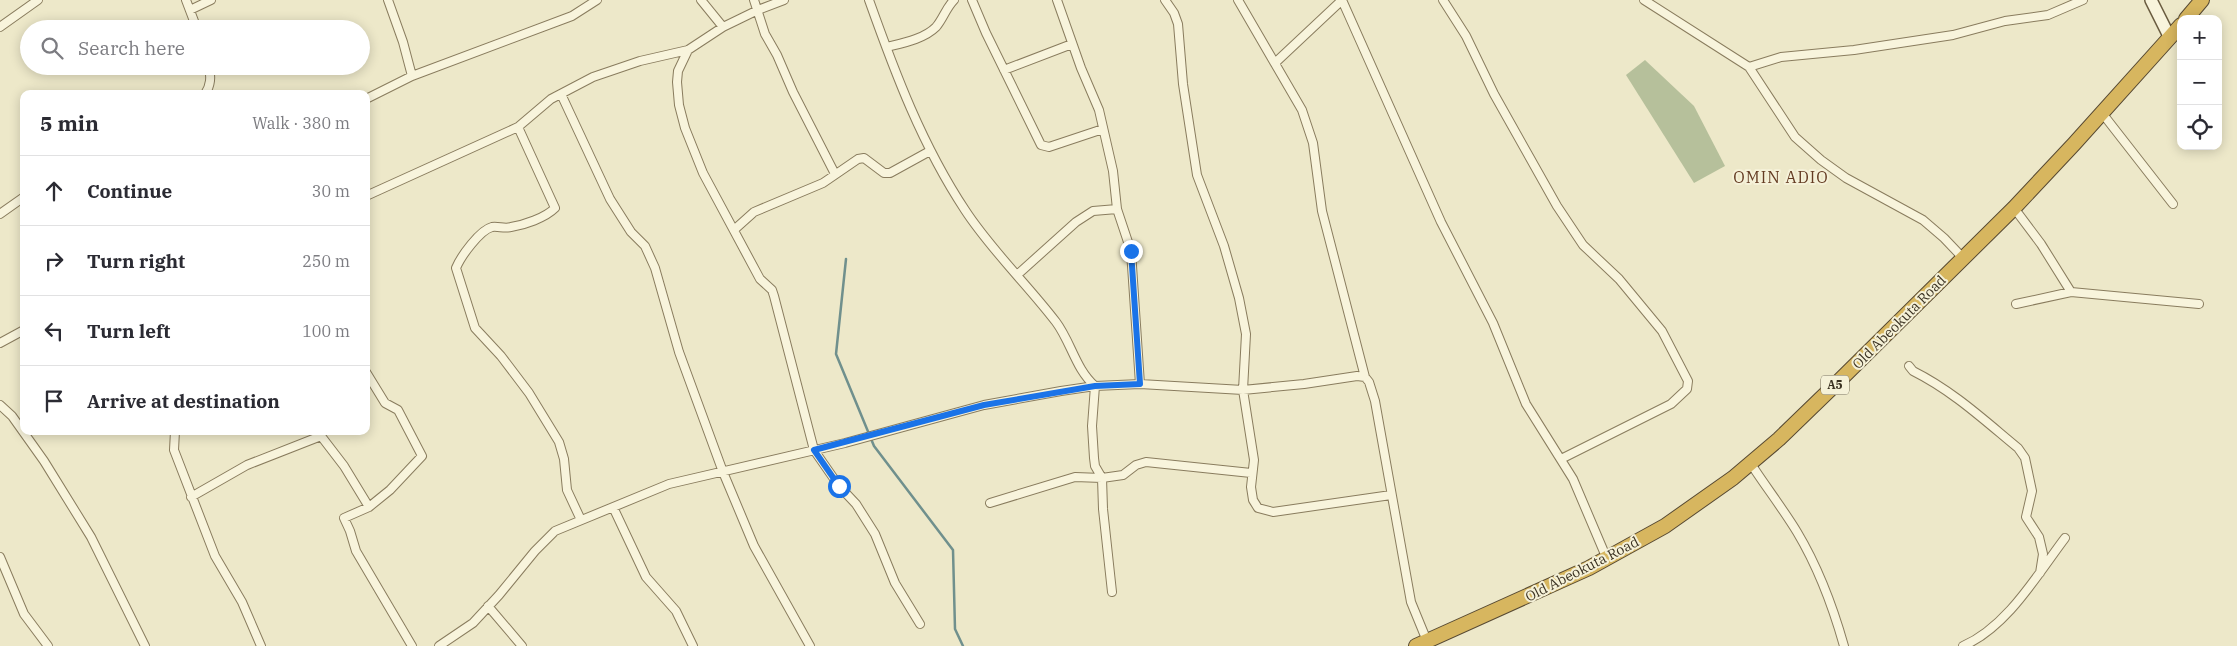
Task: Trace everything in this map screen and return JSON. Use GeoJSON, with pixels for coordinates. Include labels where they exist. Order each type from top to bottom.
{"type":"FeatureCollection","features":[{"type":"Feature","properties":{"kind":"highway"},"geometry":{"type":"LineString","coordinates":[[2189,15],[2202,0]]}},
{"type":"Feature","properties":{"kind":"highway","name":"Old Abeokuta Road"},"geometry":{"type":"LineString","coordinates":[[1421,643],[1544,590],[1607,558],[1665,526],[1751,464],[1896,326],[2014,208],[2177,30]]}},
{"type":"Feature","properties":{"kind":"street"},"geometry":{"type":"LineString","coordinates":[[0,27],[38,0]]}},
{"type":"Feature","properties":{"kind":"street"},"geometry":{"type":"LineString","coordinates":[[186,0],[194,20]]}},
{"type":"Feature","properties":{"kind":"street"},"geometry":{"type":"LineString","coordinates":[[190,10],[211,0]]}},
{"type":"Feature","properties":{"kind":"street"},"geometry":{"type":"LineString","coordinates":[[388,0],[403,42],[412,76]]}},
{"type":"Feature","properties":{"kind":"street"},"geometry":{"type":"LineString","coordinates":[[370,97],[412,76],[572,16],[597,0]]}},
{"type":"Feature","properties":{"kind":"street"},"geometry":{"type":"LineString","coordinates":[[701,0],[723,28]]}},
{"type":"Feature","properties":{"kind":"street"},"geometry":{"type":"LineString","coordinates":[[754,0],[765,34],[835,174]]}},
{"type":"Feature","properties":{"kind":"street"},"geometry":{"type":"LineString","coordinates":[[370,194],[518,127],[536,111],[561,94],[593,77],[640,61],[688,50],[723,28],[758,10],[784,0]]}},
{"type":"Feature","properties":{"kind":"street"},"geometry":{"type":"LineString","coordinates":[[869,0],[930,151],[966,212],[1057,324],[1086,378],[1095,386]]}},
{"type":"Feature","properties":{"kind":"street"},"geometry":{"type":"LineString","coordinates":[[887,48],[918,38],[935,28],[946,8],[954,0]]}},
{"type":"Feature","properties":{"kind":"street"},"geometry":{"type":"LineString","coordinates":[[972,0],[1004,70],[1044,147],[1103,129]]}},
{"type":"Feature","properties":{"kind":"street"},"geometry":{"type":"LineString","coordinates":[[1056,0],[1098,110],[1113,171],[1117,208],[1131,251],[1140,384]]}},
{"type":"Feature","properties":{"kind":"street"},"geometry":{"type":"LineString","coordinates":[[1165,0],[1174,13],[1178,24],[1183,84],[1197,175],[1224,246],[1239,298],[1246,334],[1244,390],[1254,460],[1251,473],[1253,500],[1258,508],[1264,511],[1299,509],[1391,495]]}},
{"type":"Feature","properties":{"kind":"street"},"geometry":{"type":"LineString","coordinates":[[1238,0],[1276,62],[1302,110],[1313,143],[1322,210],[1365,377],[1375,401],[1411,602],[1421,643]]}},
{"type":"Feature","properties":{"kind":"street"},"geometry":{"type":"LineString","coordinates":[[1276,62],[1342,0],[1441,222],[1493,324],[1526,404],[1573,479],[1607,558]]}},
{"type":"Feature","properties":{"kind":"street"},"geometry":{"type":"LineString","coordinates":[[1443,0],[1466,36],[1494,94],[1557,206],[1583,245],[1619,280],[1662,331],[1688,381],[1687,389],[1671,404],[1561,459]]}},
{"type":"Feature","properties":{"kind":"street"},"geometry":{"type":"LineString","coordinates":[[1644,0],[1749,67],[1794,137],[1846,178],[1923,220],[1963,258]]}},
{"type":"Feature","properties":{"kind":"street"},"geometry":{"type":"LineString","coordinates":[[1749,67],[1781,57],[1854,50],[1953,35],[2005,21],[2048,15],[2083,0]]}},
{"type":"Feature","properties":{"kind":"street"},"geometry":{"type":"LineString","coordinates":[[2151,0],[2170,38]]}},
{"type":"Feature","properties":{"kind":"street"},"geometry":{"type":"LineString","coordinates":[[1004,70],[1072,44]]}},
{"type":"Feature","properties":{"kind":"street"},"geometry":{"type":"LineString","coordinates":[[688,50],[678,70],[679,105],[697,161],[760,279],[774,296],[814,450],[839,486],[856,504],[875,534],[895,582],[920,624]]}},
{"type":"Feature","properties":{"kind":"street"},"geometry":{"type":"LineString","coordinates":[[207,90],[210,83],[210,75]]}},
{"type":"Feature","properties":{"kind":"street"},"geometry":{"type":"LineString","coordinates":[[561,94],[610,199],[631,232],[645,246],[652,260],[679,352],[723,472],[754,546],[810,646]]}},
{"type":"Feature","properties":{"kind":"street"},"geometry":{"type":"LineString","coordinates":[[2102,113],[2173,204]]}},
{"type":"Feature","properties":{"kind":"street"},"geometry":{"type":"LineString","coordinates":[[518,127],[554,208],[544,215],[518,226],[510,228],[493,227],[483,231],[460,258],[456,268],[475,328],[501,356],[529,393],[559,442],[564,459],[567,490],[580,520]]}},
{"type":"Feature","properties":{"kind":"street"},"geometry":{"type":"LineString","coordinates":[[735,229],[760,209],[823,183],[858,158],[864,158],[884,173],[890,173],[930,151]]}},
{"type":"Feature","properties":{"kind":"street"},"geometry":{"type":"LineString","coordinates":[[0,214],[20,200]]}},
{"type":"Feature","properties":{"kind":"street"},"geometry":{"type":"LineString","coordinates":[[1016,275],[1076,222],[1092,211],[1117,208]]}},
{"type":"Feature","properties":{"kind":"street"},"geometry":{"type":"LineString","coordinates":[[2014,208],[2041,244],[2071,292]]}},
{"type":"Feature","properties":{"kind":"street"},"geometry":{"type":"LineString","coordinates":[[2016,304],[2071,292],[2199,304]]}},
{"type":"Feature","properties":{"kind":"street"},"geometry":{"type":"LineString","coordinates":[[0,343],[20,332]]}},
{"type":"Feature","properties":{"kind":"street"},"geometry":{"type":"LineString","coordinates":[[1909,366],[1913,371],[1948,390],[1966,403],[2018,448],[2025,458],[2032,492],[2026,517],[2039,536],[2042,554],[2040,573]]}},
{"type":"Feature","properties":{"kind":"street"},"geometry":{"type":"LineString","coordinates":[[439,646],[473,623],[535,551],[556,531],[669,484],[814,450],[984,405],[1095,386],[1140,384],[1244,390],[1356,376],[1365,377]]}},
{"type":"Feature","properties":{"kind":"street"},"geometry":{"type":"LineString","coordinates":[[370,379],[385,403],[398,410],[422,456],[390,490],[369,507],[344,518],[356,551],[412,646]]}},
{"type":"Feature","properties":{"kind":"street"},"geometry":{"type":"LineString","coordinates":[[1095,386],[1092,426],[1095,466],[1102,478],[1103,509],[1112,592]]}},
{"type":"Feature","properties":{"kind":"street"},"geometry":{"type":"LineString","coordinates":[[0,405],[12,416],[20,427]]}},
{"type":"Feature","properties":{"kind":"street"},"geometry":{"type":"LineString","coordinates":[[26,435],[44,461],[91,537],[145,646]]}},
{"type":"Feature","properties":{"kind":"street"},"geometry":{"type":"LineString","coordinates":[[175,435],[174,450],[215,556],[242,602],[261,646]]}},
{"type":"Feature","properties":{"kind":"street"},"geometry":{"type":"LineString","coordinates":[[191,496],[247,465],[321,436],[344,466],[369,507]]}},
{"type":"Feature","properties":{"kind":"street"},"geometry":{"type":"LineString","coordinates":[[990,503],[1075,477],[1102,478],[1123,475],[1136,465],[1146,462],[1251,473]]}},
{"type":"Feature","properties":{"kind":"street"},"geometry":{"type":"LineString","coordinates":[[1751,464],[1797,532],[1806,549],[1831,603],[1844,646]]}},
{"type":"Feature","properties":{"kind":"street"},"geometry":{"type":"LineString","coordinates":[[614,507],[646,577],[676,611],[693,646]]}},
{"type":"Feature","properties":{"kind":"street"},"geometry":{"type":"LineString","coordinates":[[1963,646],[1991,628],[2025,594],[2066,538]]}},
{"type":"Feature","properties":{"kind":"street"},"geometry":{"type":"LineString","coordinates":[[0,557],[24,614],[48,646]]}},
{"type":"Feature","properties":{"kind":"street"},"geometry":{"type":"LineString","coordinates":[[488,606],[522,646]]}},
{"type":"Feature","properties":{"kind":"green space"},"geometry":{"type":"Polygon","coordinates":[[[1645,60],[1694,106],[1725,166],[1694,183],[1626,75],[1645,60]]]}},
{"type":"Feature","properties":{"kind":"waterway"},"geometry":{"type":"LineString","coordinates":[[846,259],[836,354],[874,446],[953,550],[955,629],[963,646]]}},
{"type":"Feature","properties":{"kind":"district","name":"OMIN ADIO"},"geometry":{"type":"Point","coordinates":[1781,177]}},
{"type":"Feature","properties":{"kind":"route"},"geometry":{"type":"LineString","coordinates":[[839,486],[814,450],[984,405],[1095,386],[1140,384],[1131,251]]}}]}
